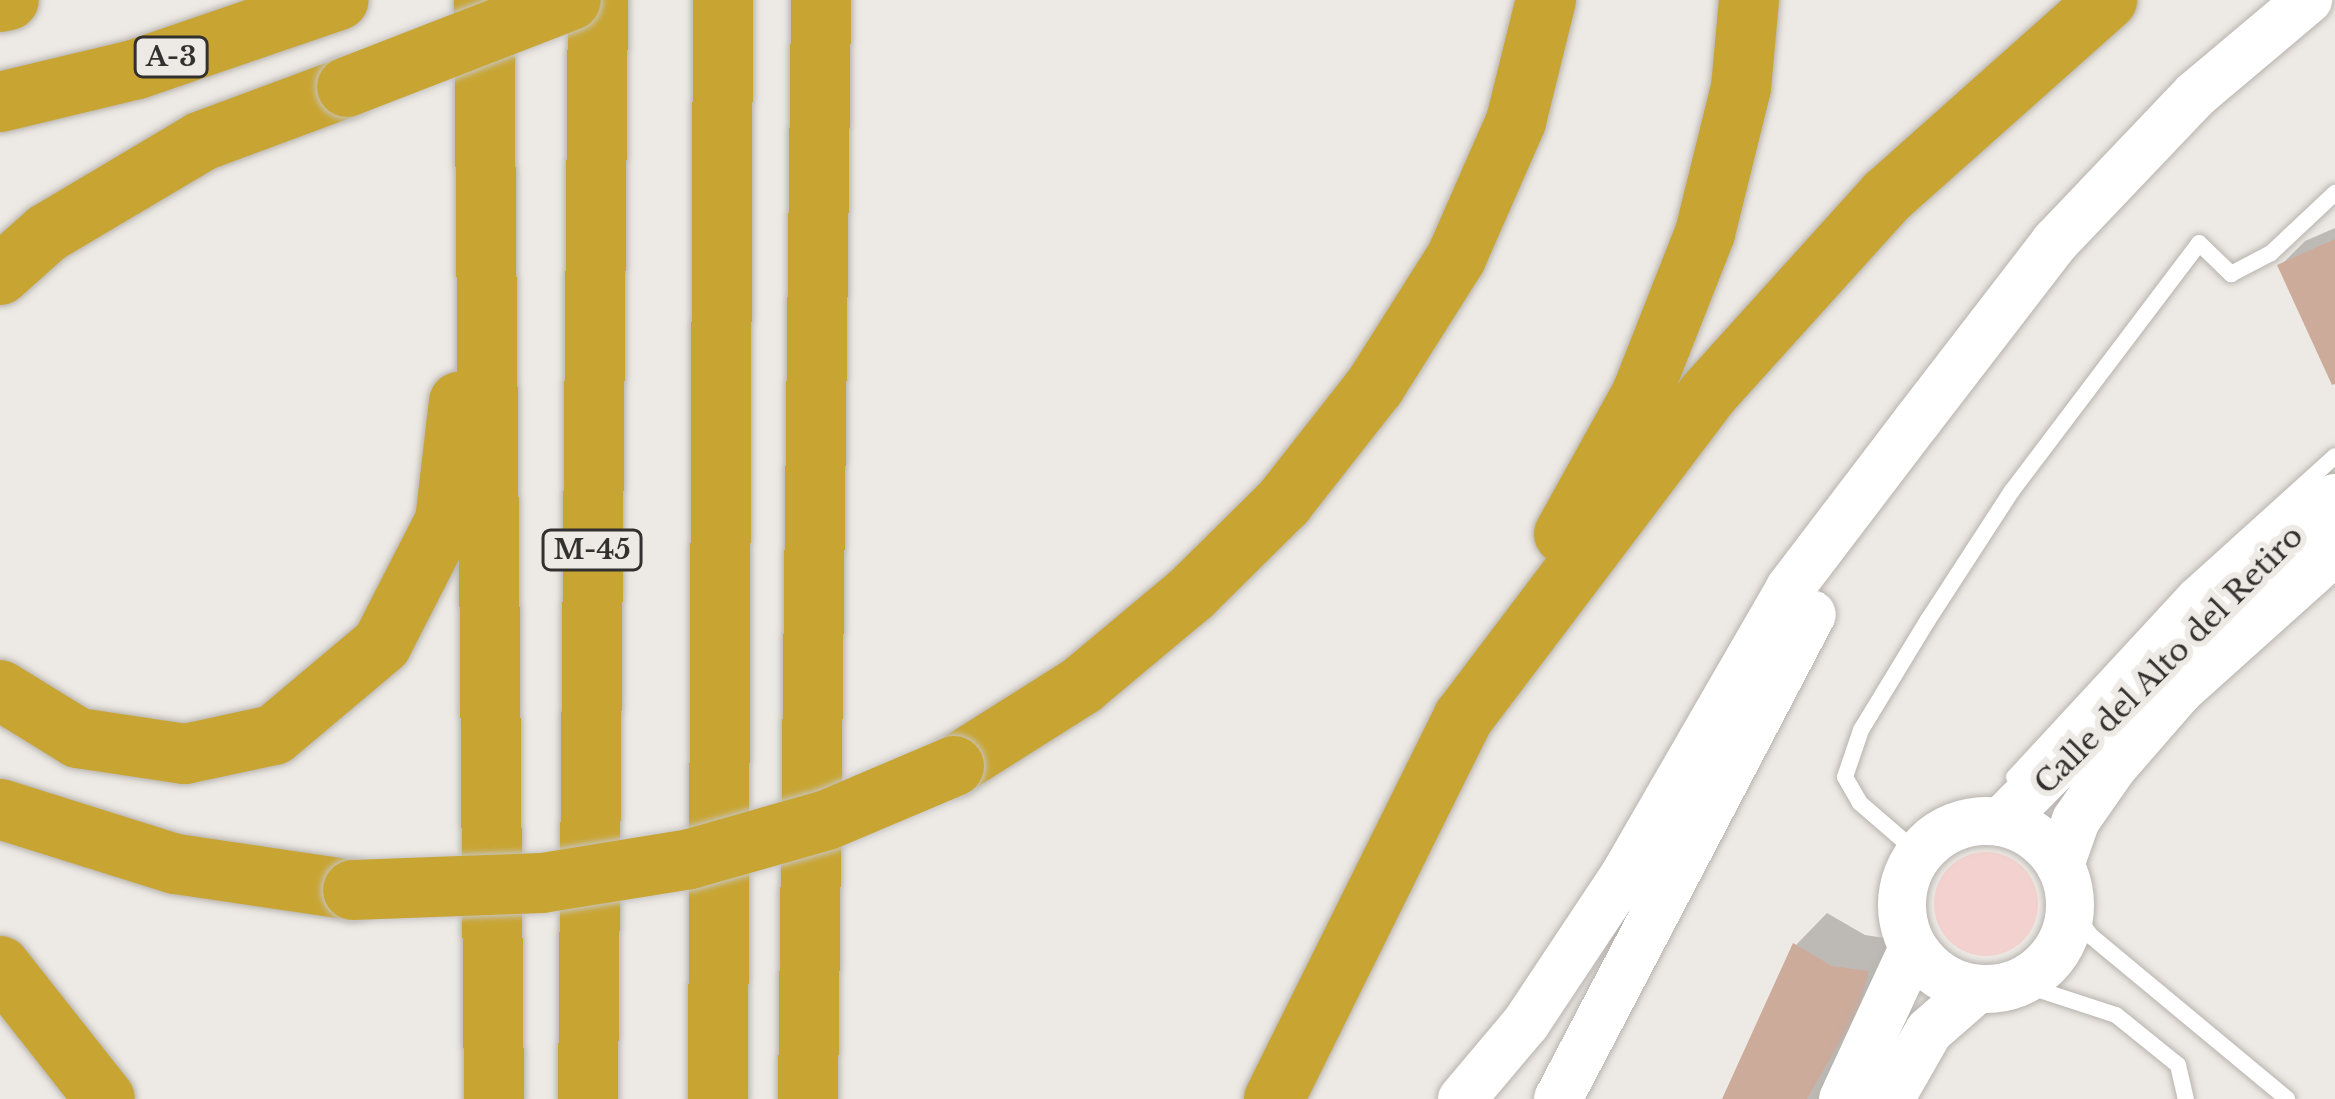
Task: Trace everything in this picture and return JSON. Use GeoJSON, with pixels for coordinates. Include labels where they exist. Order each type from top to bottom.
{"type":"FeatureCollection","features":[{"type":"Feature","properties":{"kind":"highway"},"geometry":{"type":"LineString","coordinates":[[0,2],[9,0]]}},
{"type":"Feature","properties":{"kind":"highway","name":"A-3"},"geometry":{"type":"LineString","coordinates":[[0,102],[137,69],[339,0]]}},
{"type":"Feature","properties":{"kind":"highway"},"geometry":{"type":"LineString","coordinates":[[484,0],[490,146],[494,1099]]}},
{"type":"Feature","properties":{"kind":"highway"},"geometry":{"type":"LineString","coordinates":[[0,275],[46,233],[202,141],[571,0]]}},
{"type":"Feature","properties":{"kind":"highway","name":"M-45"},"geometry":{"type":"LineString","coordinates":[[588,1099],[598,0]]}},
{"type":"Feature","properties":{"kind":"highway"},"geometry":{"type":"LineString","coordinates":[[718,1099],[722,0]]}},
{"type":"Feature","properties":{"kind":"highway"},"geometry":{"type":"LineString","coordinates":[[808,1099],[821,0]]}},
{"type":"Feature","properties":{"kind":"highway"},"geometry":{"type":"LineString","coordinates":[[0,809],[176,864],[353,890],[542,883],[690,859],[827,820],[954,766],[1082,685],[1191,594],[1284,502],[1375,386],[1464,238],[1516,121],[1546,0]]}},
{"type":"Feature","properties":{"kind":"highway"},"geometry":{"type":"LineString","coordinates":[[1274,1099],[1463,718],[1642,393],[1706,233],[1741,88],[1749,0]]}},
{"type":"Feature","properties":{"kind":"highway"},"geometry":{"type":"LineString","coordinates":[[1463,718],[1707,394],[1887,196],[2107,0]]}},
{"type":"Feature","properties":{"kind":"highway"},"geometry":{"type":"LineString","coordinates":[[0,218],[125,150],[202,141]]}},
{"type":"Feature","properties":{"kind":"highway"},"geometry":{"type":"LineString","coordinates":[[0,690],[78,737],[185,754],[274,735],[382,644],[445,521],[490,146]]}},
{"type":"Feature","properties":{"kind":"highway"},"geometry":{"type":"LineString","coordinates":[[0,966],[105,1099]]}},
{"type":"Feature","properties":{"kind":"street"},"geometry":{"type":"LineString","coordinates":[[1462,1099],[1526,1024],[1624,874],[1790,588],[2055,242],[2194,95],[2308,0]]}},
{"type":"Feature","properties":{"kind":"street"},"geometry":{"type":"LineString","coordinates":[[1558,1099],[1918,420]]}},
{"type":"Feature","properties":{"kind":"street","name":"Calle del Alto del Retiro"},"geometry":{"type":"LineString","coordinates":[[1990,821],[2255,566],[2335,497]]}},
{"type":"Feature","properties":{"kind":"street","name":"Calle del Alto del Retiro"},"geometry":{"type":"LineString","coordinates":[[2065,886],[2076,820],[2113,766],[2286,592],[2335,551]]}},
{"type":"Feature","properties":{"kind":"street"},"geometry":{"type":"LineString","coordinates":[[1890,1099],[1929,1031],[2055,953],[2065,886],[2045,844],[1990,821],[1955,826],[1919,854],[1902,900],[1913,947],[1929,968],[1997,986]]}},
{"type":"Feature","properties":{"kind":"street"},"geometry":{"type":"LineString","coordinates":[[1843,1099],[1913,947]]}},
{"type":"Feature","properties":{"kind":"lane"},"geometry":{"type":"LineString","coordinates":[[1919,854],[1860,803],[1845,777],[1862,730],[1928,620],[2038,455],[2199,243],[2231,274],[2270,253],[2335,193]]}},
{"type":"Feature","properties":{"kind":"lane"},"geometry":{"type":"LineString","coordinates":[[1990,821],[2188,589],[2335,456]]}},
{"type":"Feature","properties":{"kind":"lane"},"geometry":{"type":"LineString","coordinates":[[2286,592],[2335,574]]}},
{"type":"Feature","properties":{"kind":"lane"},"geometry":{"type":"LineString","coordinates":[[2065,886],[2091,936],[2287,1099]]}},
{"type":"Feature","properties":{"kind":"lane"},"geometry":{"type":"LineString","coordinates":[[1997,986],[2116,1015],[2178,1065],[2186,1099]]}},
{"type":"Feature","properties":{"kind":"shaded area"},"geometry":{"type":"Polygon","coordinates":[[[1986,852],[2006,856],[2023,867],[2034,884],[2038,904],[2034,924],[2023,941],[2006,952],[1986,956],[1966,952],[1949,941],[1938,924],[1934,904],[1938,884],[1949,867],[1966,856],[1986,852]]]}},
{"type":"Feature","properties":{"kind":"building"},"geometry":{"type":"Polygon","coordinates":[[[2335,239],[2335,384],[2332,385],[2277,265],[2335,239]]]}},
{"type":"Feature","properties":{"kind":"building"},"geometry":{"type":"Polygon","coordinates":[[[1793,943],[1832,966],[1869,971],[1859,1009],[1807,1099],[1722,1099],[1793,943]]]}}]}
